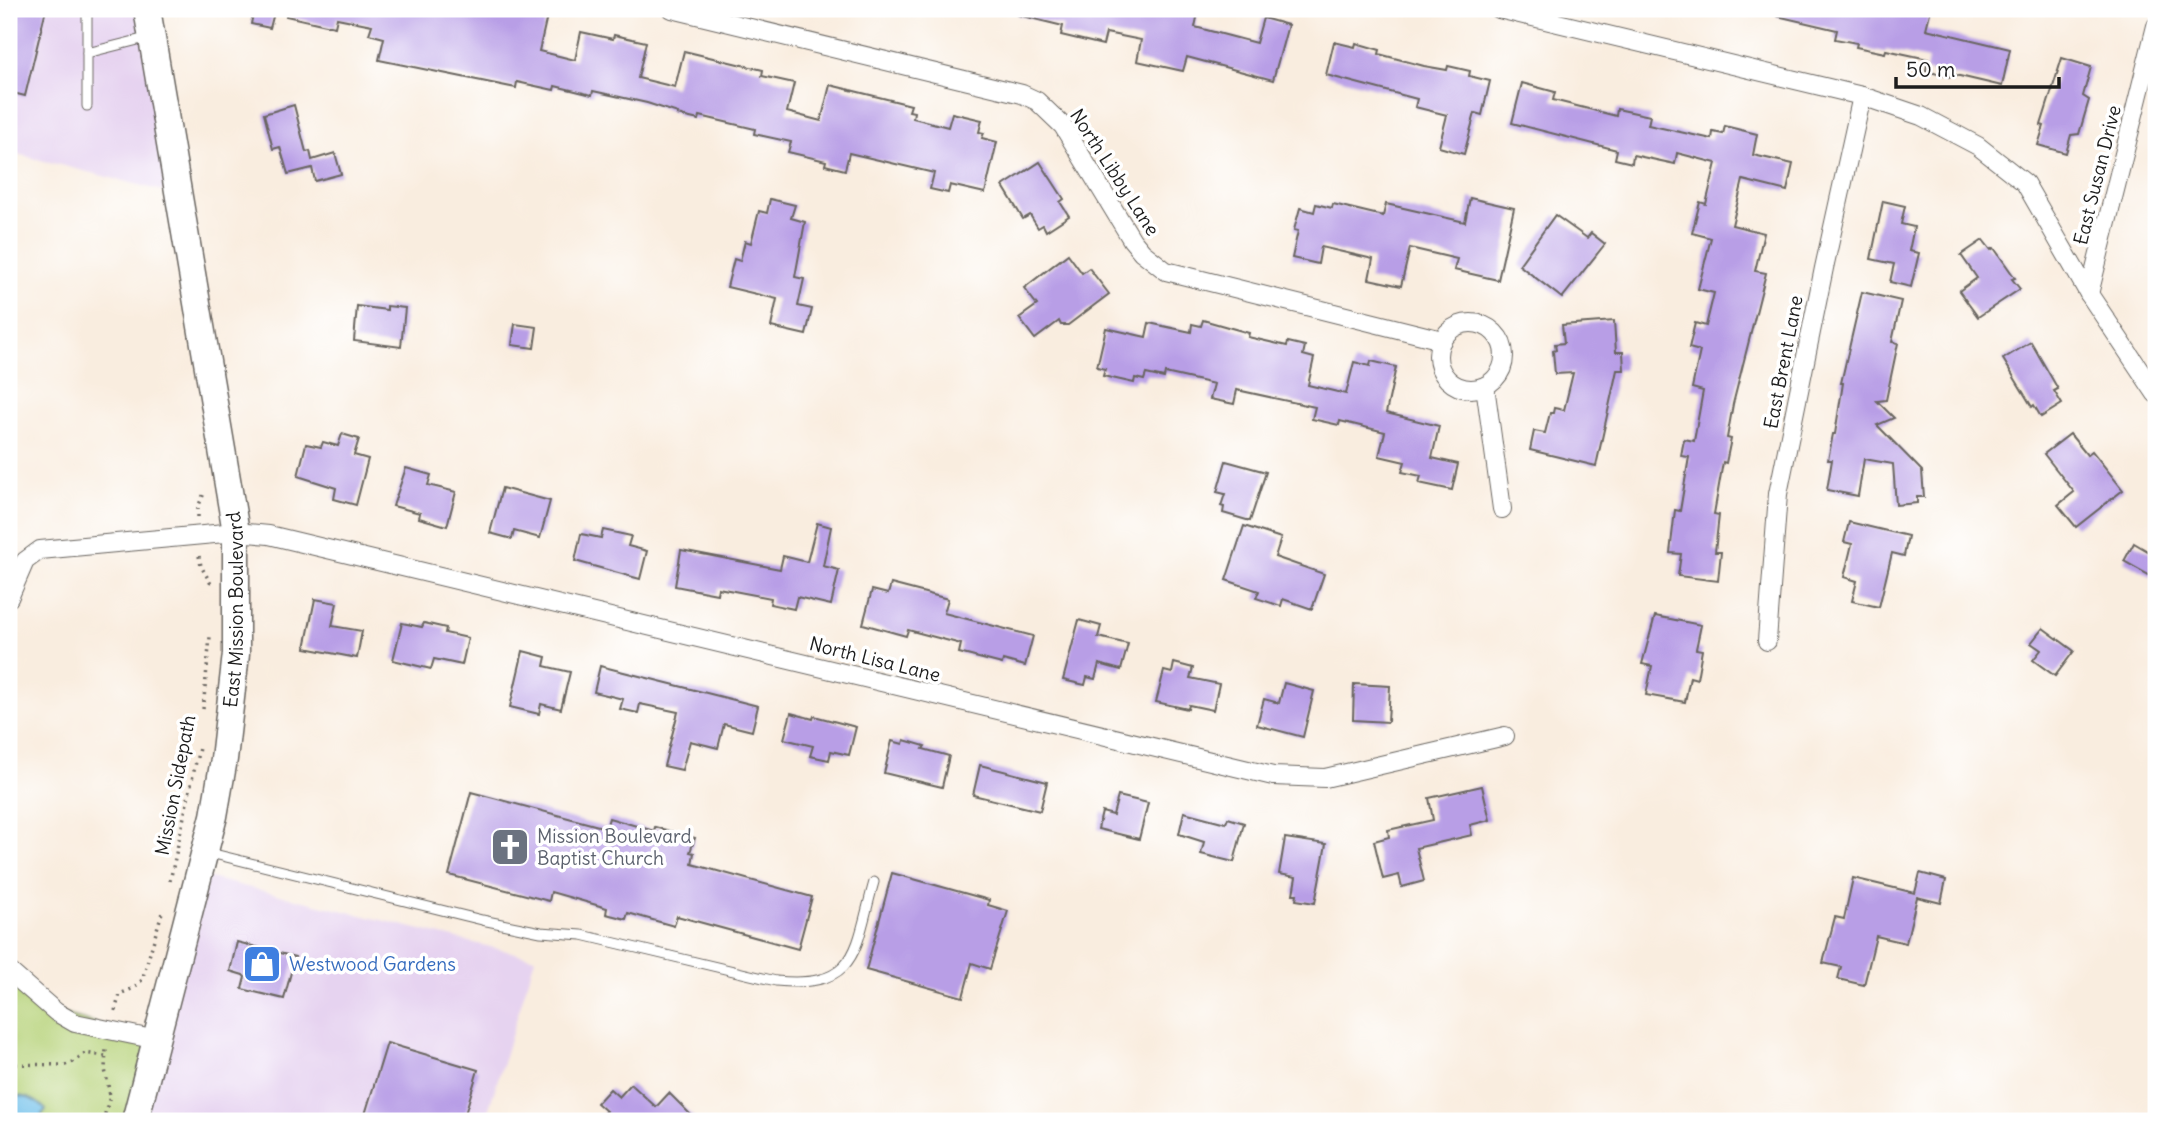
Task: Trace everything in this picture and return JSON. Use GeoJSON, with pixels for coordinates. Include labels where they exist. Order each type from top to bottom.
{"type":"FeatureCollection","features":[{"type":"Feature","properties":{"kind":"main road","name":"East Mission Boulevard"},"geometry":{"type":"LineString","coordinates":[[135,1121],[205,851],[224,759],[236,654],[236,532],[147,9]]}},
{"type":"Feature","properties":{"kind":"street","name":"North Libby Lane"},"geometry":{"type":"LineString","coordinates":[[672,9],[1022,94],[1044,107],[1063,126],[1132,240],[1142,252],[1166,271],[1442,340]]}},
{"type":"Feature","properties":{"kind":"street"},"geometry":{"type":"LineString","coordinates":[[1499,9],[1862,96],[1921,116],[1978,146],[2025,183],[2089,294],[2156,394]]}},
{"type":"Feature","properties":{"kind":"street","name":"East Susan Drive"},"geometry":{"type":"LineString","coordinates":[[2089,294],[2156,26]]}},
{"type":"Feature","properties":{"kind":"street","name":"East Brent Lane"},"geometry":{"type":"LineString","coordinates":[[1768,641],[1778,494],[1862,96]]}},
{"type":"Feature","properties":{"kind":"street"},"geometry":{"type":"LineString","coordinates":[[1466,323],[1477,323],[1494,333],[1504,351],[1503,362],[1494,380],[1485,386],[1465,388],[1447,379],[1438,360],[1442,340],[1448,332],[1466,323]]}},
{"type":"Feature","properties":{"kind":"street"},"geometry":{"type":"LineString","coordinates":[[1485,386],[1502,509]]}},
{"type":"Feature","properties":{"kind":"street","name":"North Lisa Lane"},"geometry":{"type":"LineString","coordinates":[[9,598],[26,561],[40,550],[236,532],[269,535],[1273,776],[1325,778],[1505,736]]}},
{"type":"Feature","properties":{"kind":"street"},"geometry":{"type":"LineString","coordinates":[[9,971],[56,1012],[75,1023],[157,1040]]}},
{"type":"Feature","properties":{"kind":"lane"},"geometry":{"type":"LineString","coordinates":[[87,9],[87,106]]}},
{"type":"Feature","properties":{"kind":"lane"},"geometry":{"type":"LineString","coordinates":[[87,53],[151,37]]}},
{"type":"Feature","properties":{"kind":"lane"},"geometry":{"type":"LineString","coordinates":[[205,851],[482,920],[541,932],[582,934],[776,981],[802,983],[833,975],[844,969],[852,958],[874,882]]}},
{"type":"Feature","properties":{"kind":"path"},"geometry":{"type":"LineString","coordinates":[[198,551],[201,566],[211,582],[211,594]]}},
{"type":"Feature","properties":{"kind":"path","name":"Mission Sidepath"},"geometry":{"type":"LineString","coordinates":[[203,710],[211,629]]}},
{"type":"Feature","properties":{"kind":"path","name":"Mission Sidepath"},"geometry":{"type":"LineString","coordinates":[[168,890],[185,822],[200,736]]}},
{"type":"Feature","properties":{"kind":"path"},"geometry":{"type":"LineString","coordinates":[[115,1009],[120,994],[134,988],[142,980],[165,903]]}},
{"type":"Feature","properties":{"kind":"path"},"geometry":{"type":"LineString","coordinates":[[103,1121],[110,1096],[105,1056],[107,1045]]}},
{"type":"Feature","properties":{"kind":"path"},"geometry":{"type":"LineString","coordinates":[[9,1064],[55,1066],[73,1062],[85,1053],[105,1056]]}},
{"type":"Feature","properties":{"kind":"shaded area"},"geometry":{"type":"Polygon","coordinates":[[[9,9],[147,9],[178,195],[9,152],[9,9]]]}},
{"type":"Feature","properties":{"kind":"shaded area"},"geometry":{"type":"Polygon","coordinates":[[[198,875],[535,958],[485,1121],[135,1121],[198,875]]]}},
{"type":"Feature","properties":{"kind":"green space"},"geometry":{"type":"Polygon","coordinates":[[[9,971],[56,1012],[157,1040],[135,1121],[9,1121],[9,971]]]}},
{"type":"Feature","properties":{"kind":"water"},"geometry":{"type":"Polygon","coordinates":[[[9,1095],[29,1098],[42,1106],[46,1110],[42,1114],[42,1121],[9,1121],[9,1095]]]}},
{"type":"Feature","properties":{"kind":"building"},"geometry":{"type":"Polygon","coordinates":[[[9,9],[46,9],[25,96],[9,92],[9,9]]]}},
{"type":"Feature","properties":{"kind":"building"},"geometry":{"type":"Polygon","coordinates":[[[254,9],[275,9],[270,28],[251,24],[254,9]]]}},
{"type":"Feature","properties":{"kind":"building"},"geometry":{"type":"Polygon","coordinates":[[[287,9],[516,9],[547,16],[539,51],[575,60],[581,32],[613,39],[614,35],[646,42],[638,78],[675,87],[684,51],[763,70],[762,76],[794,83],[787,112],[821,121],[830,85],[911,105],[909,111],[914,112],[913,118],[948,127],[952,113],[982,120],[979,132],[984,133],[982,138],[997,142],[985,193],[950,185],[948,193],[930,189],[934,173],[849,153],[845,170],[825,165],[826,161],[788,152],[791,142],[754,134],[755,129],[700,116],[699,120],[677,115],[678,113],[647,103],[593,91],[592,95],[555,86],[554,90],[517,82],[516,88],[379,60],[384,38],[369,34],[372,25],[337,18],[335,27],[286,16],[287,9]]]}},
{"type":"Feature","properties":{"kind":"building"},"geometry":{"type":"Polygon","coordinates":[[[1019,9],[1176,9],[1198,13],[1195,27],[1256,43],[1263,18],[1288,25],[1273,80],[1187,57],[1183,71],[1137,61],[1141,40],[1106,33],[1103,45],[1061,35],[1063,26],[1018,15],[1019,9]]]}},
{"type":"Feature","properties":{"kind":"building"},"geometry":{"type":"Polygon","coordinates":[[[1778,9],[1931,9],[1926,29],[2010,49],[2002,86],[1926,71],[1928,59],[1856,47],[1857,43],[1835,39],[1837,30],[1777,16],[1778,9]]]}},
{"type":"Feature","properties":{"kind":"building"},"geometry":{"type":"Polygon","coordinates":[[[1334,42],[1355,47],[1356,43],[1380,50],[1379,54],[1424,66],[1447,70],[1448,66],[1470,71],[1469,76],[1490,81],[1482,115],[1475,113],[1464,154],[1439,147],[1447,115],[1415,107],[1417,99],[1326,75],[1334,42]]]}},
{"type":"Feature","properties":{"kind":"building"},"geometry":{"type":"Polygon","coordinates":[[[2062,58],[2091,67],[2083,96],[2089,100],[2079,134],[2071,135],[2066,153],[2038,145],[2044,126],[2041,125],[2062,58]]]}},
{"type":"Feature","properties":{"kind":"building"},"geometry":{"type":"Polygon","coordinates":[[[1522,83],[1555,92],[1553,100],[1616,116],[1617,109],[1650,116],[1648,125],[1712,139],[1713,132],[1723,134],[1725,126],[1757,134],[1753,155],[1793,164],[1787,191],[1743,180],[1732,225],[1764,233],[1755,271],[1766,273],[1733,404],[1727,438],[1731,439],[1726,463],[1723,462],[1714,514],[1719,515],[1715,552],[1721,552],[1718,581],[1678,576],[1681,554],[1670,553],[1675,510],[1680,511],[1689,457],[1681,456],[1684,439],[1694,441],[1703,391],[1692,388],[1700,351],[1689,348],[1695,323],[1706,326],[1714,293],[1698,289],[1711,238],[1692,233],[1700,202],[1706,204],[1716,163],[1677,153],[1675,164],[1633,155],[1632,163],[1615,159],[1617,150],[1512,123],[1522,83]]]}},
{"type":"Feature","properties":{"kind":"building"},"geometry":{"type":"Polygon","coordinates":[[[294,105],[306,152],[310,151],[312,160],[335,153],[341,174],[315,181],[312,168],[288,174],[280,147],[273,149],[264,114],[294,105]]]}},
{"type":"Feature","properties":{"kind":"building"},"geometry":{"type":"Polygon","coordinates":[[[1040,162],[1064,199],[1060,202],[1069,216],[1046,231],[1043,225],[1038,228],[1030,215],[1023,219],[1003,186],[1040,162]]]}},
{"type":"Feature","properties":{"kind":"building"},"geometry":{"type":"Polygon","coordinates":[[[1470,198],[1514,208],[1498,280],[1454,270],[1457,259],[1410,248],[1401,286],[1369,279],[1373,259],[1321,247],[1318,264],[1292,258],[1298,231],[1294,230],[1300,208],[1314,212],[1316,204],[1332,208],[1333,204],[1383,216],[1386,204],[1465,222],[1470,198]]]}},
{"type":"Feature","properties":{"kind":"building"},"geometry":{"type":"Polygon","coordinates":[[[770,199],[795,205],[791,218],[805,222],[795,277],[804,279],[798,306],[812,309],[806,335],[771,327],[777,299],[727,287],[734,259],[740,261],[745,241],[751,243],[759,211],[767,213],[770,199]]]}},
{"type":"Feature","properties":{"kind":"building"},"geometry":{"type":"Polygon","coordinates":[[[1883,201],[1905,206],[1901,224],[1914,227],[1909,251],[1919,253],[1911,287],[1890,282],[1894,264],[1871,259],[1883,201]]]}},
{"type":"Feature","properties":{"kind":"building"},"geometry":{"type":"Polygon","coordinates":[[[1555,215],[1587,238],[1591,233],[1605,244],[1562,298],[1519,265],[1555,215]]]}},
{"type":"Feature","properties":{"kind":"building"},"geometry":{"type":"Polygon","coordinates":[[[1983,240],[1991,250],[1994,248],[2020,289],[1978,317],[1959,291],[1977,278],[1961,255],[1983,240]]]}},
{"type":"Feature","properties":{"kind":"building"},"geometry":{"type":"Polygon","coordinates":[[[1068,254],[1082,273],[1089,268],[1109,294],[1068,325],[1061,325],[1059,321],[1035,339],[1019,318],[1037,305],[1024,288],[1068,254]]]}},
{"type":"Feature","properties":{"kind":"building"},"geometry":{"type":"Polygon","coordinates":[[[1862,292],[1901,301],[1892,342],[1898,343],[1886,400],[1877,401],[1894,418],[1877,425],[1922,471],[1924,497],[1917,497],[1917,503],[1896,505],[1893,464],[1864,459],[1858,496],[1827,490],[1832,460],[1828,460],[1835,434],[1841,383],[1862,292]]]}},
{"type":"Feature","properties":{"kind":"building"},"geometry":{"type":"Polygon","coordinates":[[[357,306],[387,310],[387,306],[405,308],[401,347],[354,341],[357,306]]]}},
{"type":"Feature","properties":{"kind":"building"},"geometry":{"type":"Polygon","coordinates":[[[1203,320],[1249,333],[1248,337],[1287,346],[1288,342],[1305,346],[1303,355],[1314,358],[1308,385],[1346,394],[1354,362],[1370,366],[1371,361],[1396,367],[1386,413],[1439,426],[1432,458],[1458,464],[1452,490],[1419,483],[1421,476],[1402,472],[1405,462],[1379,456],[1385,432],[1340,421],[1339,425],[1312,419],[1315,407],[1237,390],[1234,404],[1210,399],[1214,384],[1165,373],[1164,378],[1146,374],[1144,380],[1135,378],[1134,383],[1103,376],[1105,369],[1097,367],[1106,328],[1146,337],[1149,323],[1191,332],[1192,324],[1201,326],[1203,320]]]}},
{"type":"Feature","properties":{"kind":"building"},"geometry":{"type":"Polygon","coordinates":[[[1614,321],[1616,352],[1623,352],[1624,370],[1617,370],[1596,466],[1530,450],[1534,431],[1545,433],[1554,408],[1564,410],[1573,373],[1555,374],[1553,351],[1556,350],[1555,344],[1564,343],[1562,325],[1614,321]]]}},
{"type":"Feature","properties":{"kind":"building"},"geometry":{"type":"Polygon","coordinates":[[[515,324],[537,327],[534,348],[512,345],[515,324]]]}},
{"type":"Feature","properties":{"kind":"building"},"geometry":{"type":"Polygon","coordinates":[[[2031,342],[2058,389],[2054,391],[2062,404],[2041,417],[2003,359],[2031,342]]]}},
{"type":"Feature","properties":{"kind":"building"},"geometry":{"type":"Polygon","coordinates":[[[342,434],[359,439],[354,455],[368,459],[356,505],[334,499],[336,488],[298,476],[306,444],[321,447],[323,442],[338,446],[342,434]]]}},
{"type":"Feature","properties":{"kind":"building"},"geometry":{"type":"Polygon","coordinates":[[[2070,434],[2087,455],[2092,451],[2123,490],[2076,527],[2058,505],[2074,492],[2044,454],[2070,434]]]}},
{"type":"Feature","properties":{"kind":"building"},"geometry":{"type":"Polygon","coordinates":[[[1226,461],[1266,472],[1250,521],[1223,513],[1224,507],[1221,506],[1225,494],[1217,492],[1226,461]]]}},
{"type":"Feature","properties":{"kind":"building"},"geometry":{"type":"Polygon","coordinates":[[[406,468],[431,475],[428,485],[456,492],[447,526],[419,518],[420,513],[393,506],[406,468]]]}},
{"type":"Feature","properties":{"kind":"building"},"geometry":{"type":"Polygon","coordinates":[[[502,488],[550,501],[540,538],[514,531],[512,539],[490,533],[502,488]]]}},
{"type":"Feature","properties":{"kind":"building"},"geometry":{"type":"Polygon","coordinates":[[[1849,522],[1908,536],[1904,556],[1892,553],[1879,607],[1852,601],[1857,581],[1844,577],[1852,544],[1844,542],[1849,522]]]}},
{"type":"Feature","properties":{"kind":"building"},"geometry":{"type":"Polygon","coordinates":[[[817,523],[831,527],[823,566],[839,570],[831,605],[797,597],[794,609],[770,604],[771,598],[718,588],[717,594],[675,586],[681,550],[780,569],[783,556],[807,562],[817,523]]]}},
{"type":"Feature","properties":{"kind":"building"},"geometry":{"type":"Polygon","coordinates":[[[1244,526],[1281,538],[1275,557],[1324,574],[1312,609],[1283,599],[1281,606],[1256,598],[1259,591],[1226,580],[1244,526]]]}},
{"type":"Feature","properties":{"kind":"building"},"geometry":{"type":"Polygon","coordinates":[[[603,530],[631,536],[628,546],[647,551],[640,579],[575,561],[581,534],[601,538],[603,530]]]}},
{"type":"Feature","properties":{"kind":"building"},"geometry":{"type":"Polygon","coordinates":[[[2134,543],[2156,556],[2156,579],[2124,561],[2134,543]]]}},
{"type":"Feature","properties":{"kind":"building"},"geometry":{"type":"Polygon","coordinates":[[[891,584],[948,599],[944,613],[1033,636],[1025,666],[1003,660],[1002,664],[959,653],[961,644],[908,630],[906,636],[863,624],[872,590],[888,594],[891,584]]]}},
{"type":"Feature","properties":{"kind":"building"},"geometry":{"type":"Polygon","coordinates":[[[315,599],[337,603],[332,626],[362,631],[357,658],[305,648],[315,599]]]}},
{"type":"Feature","properties":{"kind":"building"},"geometry":{"type":"Polygon","coordinates":[[[1655,616],[1701,625],[1696,649],[1702,650],[1697,679],[1690,677],[1685,702],[1646,695],[1652,666],[1642,664],[1655,616]]]}},
{"type":"Feature","properties":{"kind":"building"},"geometry":{"type":"Polygon","coordinates":[[[1079,620],[1101,626],[1098,637],[1128,644],[1121,670],[1099,664],[1095,679],[1087,677],[1085,685],[1063,680],[1079,620]]]}},
{"type":"Feature","properties":{"kind":"building"},"geometry":{"type":"Polygon","coordinates":[[[402,623],[422,627],[424,623],[446,628],[445,633],[468,638],[462,665],[434,659],[431,669],[393,660],[402,623]]]}},
{"type":"Feature","properties":{"kind":"building"},"geometry":{"type":"Polygon","coordinates":[[[2043,628],[2074,651],[2055,676],[2033,660],[2041,650],[2031,643],[2043,628]]]}},
{"type":"Feature","properties":{"kind":"building"},"geometry":{"type":"Polygon","coordinates":[[[523,651],[546,657],[544,666],[570,672],[561,709],[541,704],[539,714],[510,707],[523,651]]]}},
{"type":"Feature","properties":{"kind":"building"},"geometry":{"type":"Polygon","coordinates":[[[1174,663],[1193,668],[1190,678],[1219,684],[1213,710],[1189,705],[1188,709],[1156,702],[1164,671],[1172,673],[1174,663]]]}},
{"type":"Feature","properties":{"kind":"building"},"geometry":{"type":"Polygon","coordinates":[[[600,666],[758,706],[752,731],[724,724],[718,748],[690,741],[682,770],[664,766],[678,712],[640,704],[638,713],[620,709],[623,699],[594,692],[600,666]]]}},
{"type":"Feature","properties":{"kind":"building"},"geometry":{"type":"Polygon","coordinates":[[[1284,683],[1314,691],[1303,737],[1257,725],[1264,699],[1279,703],[1284,683]]]}},
{"type":"Feature","properties":{"kind":"building"},"geometry":{"type":"Polygon","coordinates":[[[1354,684],[1390,686],[1388,722],[1353,720],[1354,684]]]}},
{"type":"Feature","properties":{"kind":"building"},"geometry":{"type":"Polygon","coordinates":[[[791,713],[856,727],[849,755],[831,751],[829,760],[810,756],[813,746],[784,739],[791,713]]]}},
{"type":"Feature","properties":{"kind":"building"},"geometry":{"type":"Polygon","coordinates":[[[904,740],[925,746],[923,749],[949,756],[942,787],[884,773],[892,741],[903,744],[904,740]]]}},
{"type":"Feature","properties":{"kind":"building"},"geometry":{"type":"Polygon","coordinates":[[[980,765],[1047,782],[1040,811],[973,795],[980,765]]]}},
{"type":"Feature","properties":{"kind":"building"},"geometry":{"type":"Polygon","coordinates":[[[1482,786],[1490,820],[1470,825],[1472,835],[1416,848],[1424,881],[1402,887],[1399,875],[1383,879],[1374,841],[1389,837],[1388,830],[1433,820],[1429,798],[1482,786]]]}},
{"type":"Feature","properties":{"kind":"building"},"geometry":{"type":"Polygon","coordinates":[[[471,792],[606,828],[609,818],[654,831],[655,827],[695,838],[690,852],[694,853],[692,864],[812,897],[798,949],[677,916],[674,926],[628,913],[626,919],[606,914],[607,908],[551,892],[549,901],[449,875],[471,792]]]}},
{"type":"Feature","properties":{"kind":"building"},"geometry":{"type":"Polygon","coordinates":[[[1118,796],[1148,803],[1139,839],[1098,829],[1102,812],[1113,815],[1118,796]]]}},
{"type":"Feature","properties":{"kind":"building"},"geometry":{"type":"Polygon","coordinates":[[[1184,812],[1226,823],[1228,818],[1244,823],[1234,862],[1201,854],[1204,842],[1179,834],[1184,812]]]}},
{"type":"Feature","properties":{"kind":"building"},"geometry":{"type":"Polygon","coordinates":[[[1285,838],[1326,844],[1315,903],[1296,900],[1297,894],[1293,894],[1296,877],[1279,874],[1285,838]]]}},
{"type":"Feature","properties":{"kind":"building"},"geometry":{"type":"Polygon","coordinates":[[[892,873],[989,900],[988,905],[1008,911],[990,969],[972,963],[963,997],[866,970],[892,873]]]}},
{"type":"Feature","properties":{"kind":"building"},"geometry":{"type":"Polygon","coordinates":[[[1920,873],[1946,880],[1941,903],[1917,897],[1906,943],[1876,936],[1864,985],[1838,979],[1841,967],[1823,963],[1835,917],[1844,919],[1853,878],[1915,893],[1920,873]]]}},
{"type":"Feature","properties":{"kind":"building","name":"Westwood Gardens"},"geometry":{"type":"Polygon","coordinates":[[[237,942],[295,957],[284,999],[242,989],[245,977],[230,971],[237,942]]]}},
{"type":"Feature","properties":{"kind":"building"},"geometry":{"type":"Polygon","coordinates":[[[387,1043],[478,1070],[463,1121],[363,1121],[387,1043]]]}},
{"type":"Feature","properties":{"kind":"building"},"geometry":{"type":"Polygon","coordinates":[[[631,1084],[656,1107],[669,1093],[697,1121],[596,1121],[606,1111],[597,1103],[610,1089],[619,1097],[631,1084]]]}},
{"type":"Feature","properties":{"kind":"place","name":"Mission Boulevard Baptist Church"},"geometry":{"type":"Point","coordinates":[510,847]}},
{"type":"Feature","properties":{"kind":"place","name":"Westwood Gardens"},"geometry":{"type":"Point","coordinates":[262,964]}}]}
